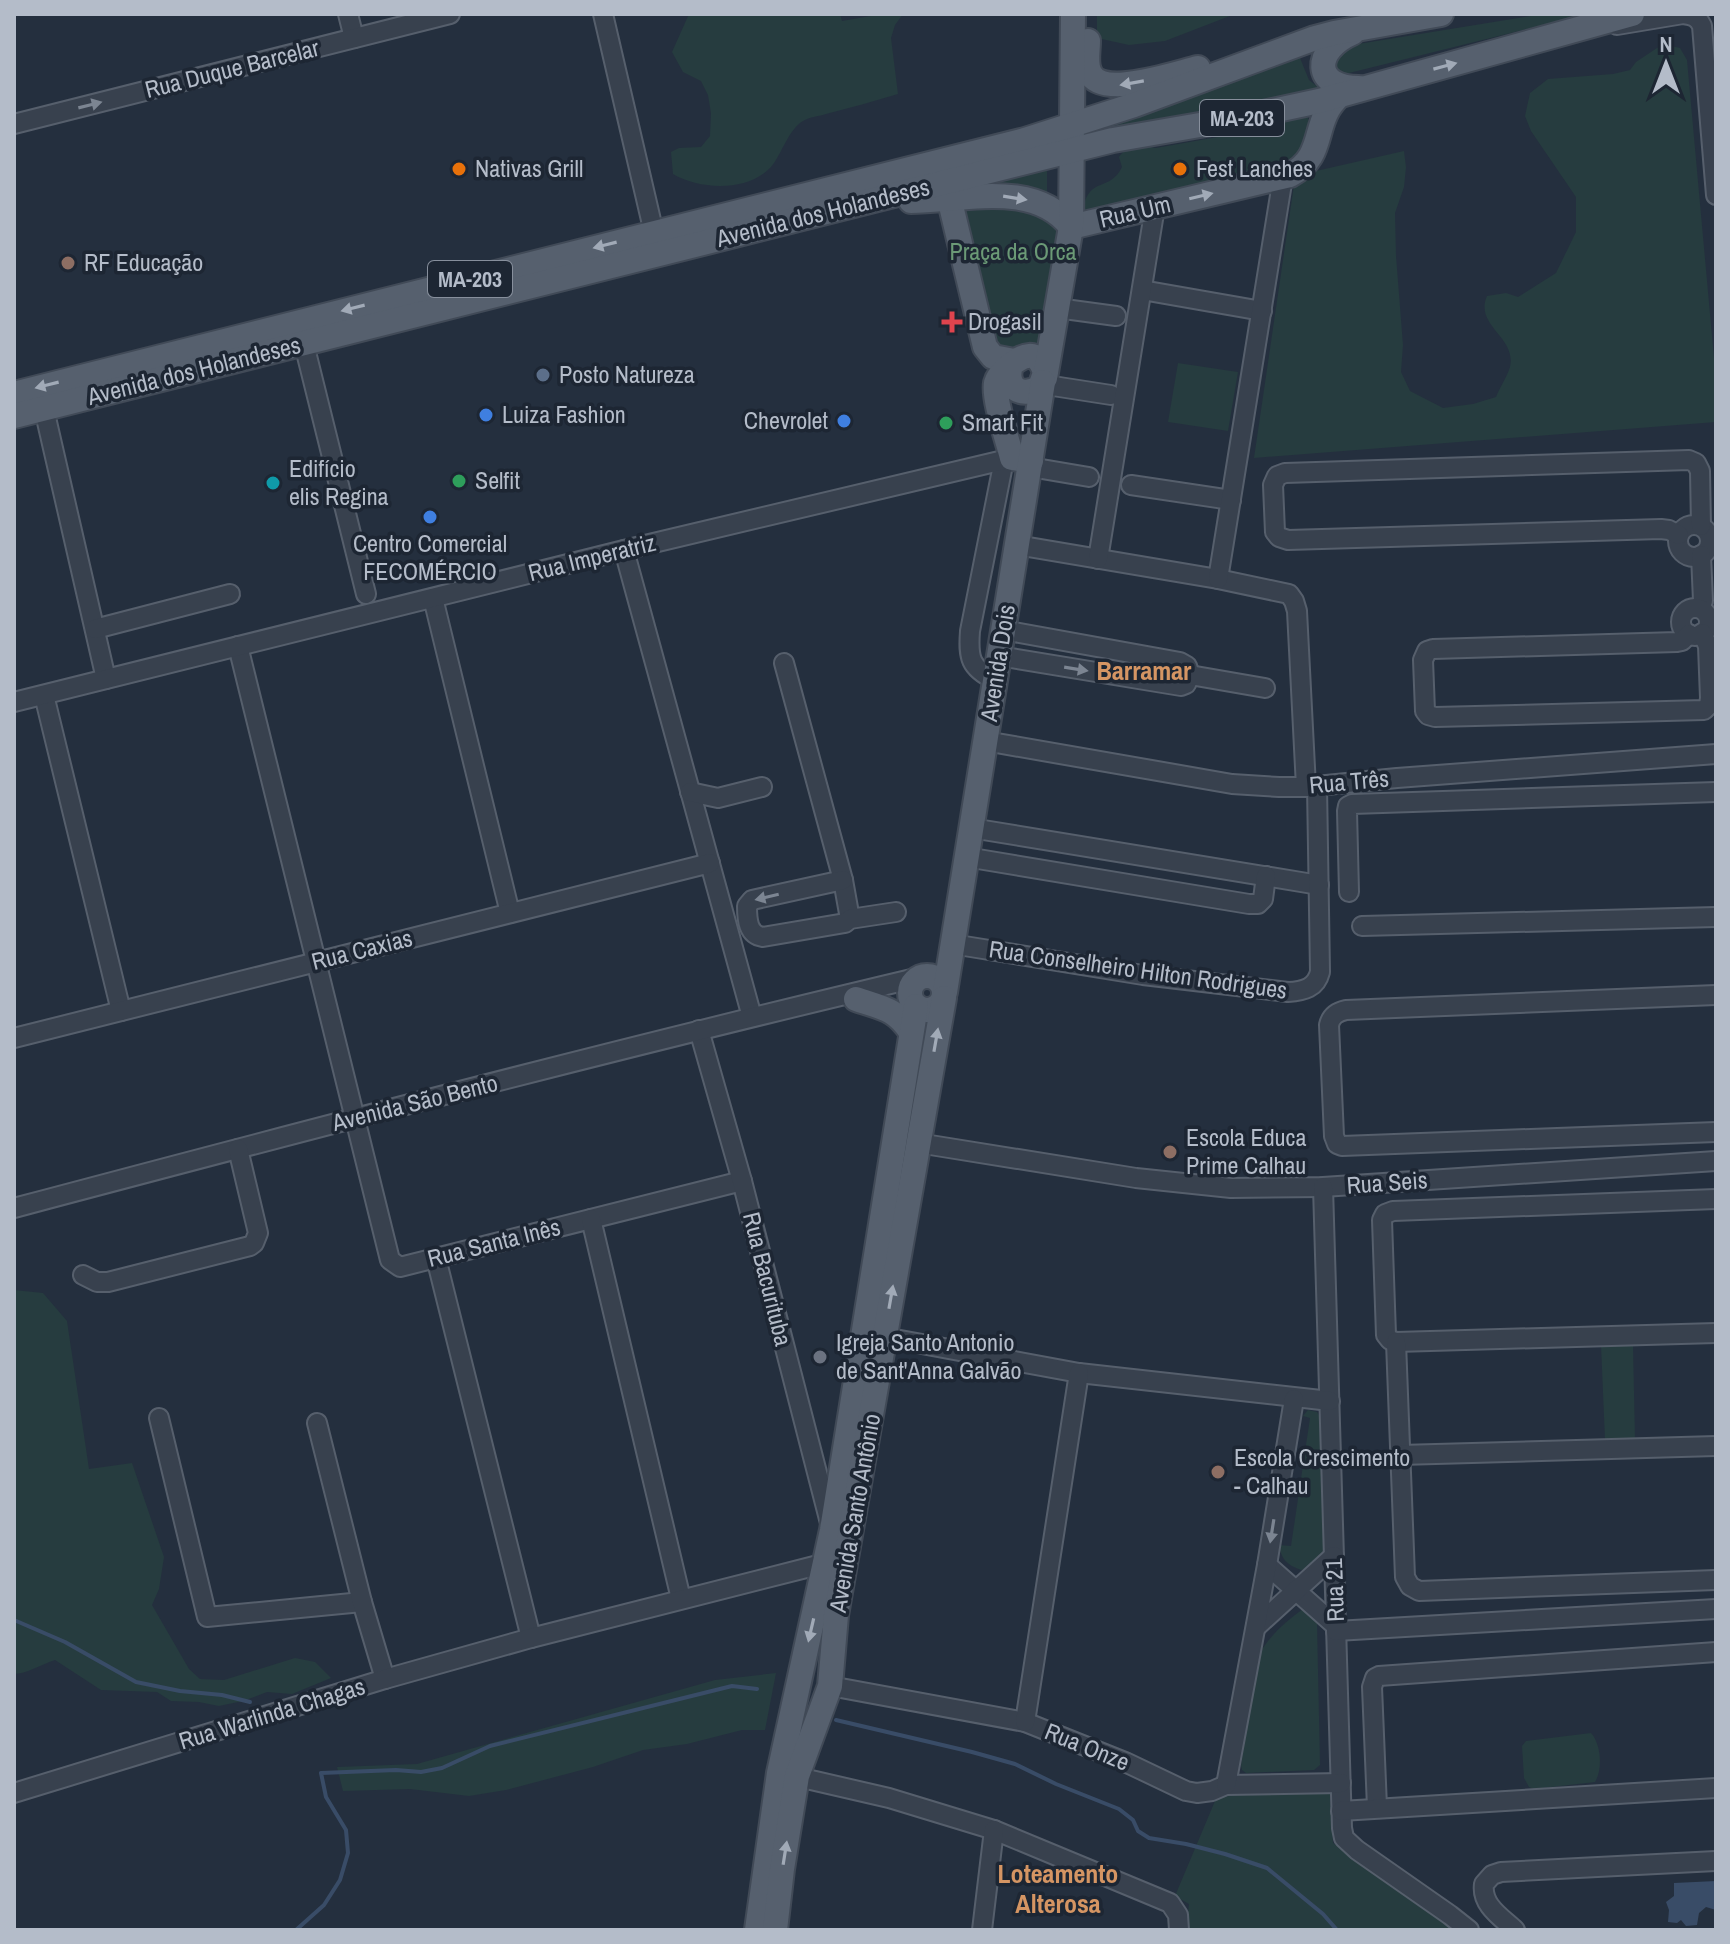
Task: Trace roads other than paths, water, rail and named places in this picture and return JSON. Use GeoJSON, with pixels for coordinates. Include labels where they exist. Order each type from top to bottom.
{"type":"FeatureCollection","features":[{"type":"Feature","properties":{"kind":"main road","name":"Avenida Dois"},"geometry":{"type":"LineString","coordinates":[[944,995],[1017,545],[1019,462],[1033,365],[1057,308],[1071,227],[1073,14]]}},
{"type":"Feature","properties":{"kind":"main road"},"geometry":{"type":"LineString","coordinates":[[1088,14],[1088,71],[1103,84],[1127,85],[1290,47]]}},
{"type":"Feature","properties":{"kind":"main road","name":"Avenida dos Holandeses"},"geometry":{"type":"LineString","coordinates":[[14,416],[872,201],[948,191],[1290,47],[1334,33],[1441,14]]}},
{"type":"Feature","properties":{"kind":"main road","name":"MA-203"},"geometry":{"type":"LineString","coordinates":[[1072,139],[1113,140],[1252,116],[1370,87],[1632,14]]}},
{"type":"Feature","properties":{"kind":"main road"},"geometry":{"type":"LineString","coordinates":[[1366,27],[1335,42],[1326,53],[1323,64],[1325,75],[1334,84],[1349,88],[1370,87]]}},
{"type":"Feature","properties":{"kind":"main road","name":"Rua Um"},"geometry":{"type":"LineString","coordinates":[[1071,227],[1299,171],[1311,158],[1326,112],[1340,95]]}},
{"type":"Feature","properties":{"kind":"main road","name":"Avenida dos Holandeses"},"geometry":{"type":"LineString","coordinates":[[14,394],[1025,140],[1072,139]]}},
{"type":"Feature","properties":{"kind":"main road"},"geometry":{"type":"LineString","coordinates":[[925,165],[948,191],[985,347],[993,357],[1033,365]]}},
{"type":"Feature","properties":{"kind":"main road"},"geometry":{"type":"LineString","coordinates":[[948,191],[1021,198],[1056,211],[1071,227]]}},
{"type":"Feature","properties":{"kind":"main road"},"geometry":{"type":"LineString","coordinates":[[1019,462],[996,390],[1000,374],[1033,365]]}},
{"type":"Feature","properties":{"kind":"main road"},"geometry":{"type":"LineString","coordinates":[[922,976],[931,976],[941,982],[944,995],[932,1010],[921,1009],[914,1004],[910,991],[915,980],[942,962],[952,944]]}},
{"type":"Feature","properties":{"kind":"main road","name":"Avenida Santo Antônio"},"geometry":{"type":"LineString","coordinates":[[775,1930],[788,1774],[830,1686],[836,1615],[944,995]]}},
{"type":"Feature","properties":{"kind":"main road"},"geometry":{"type":"LineString","coordinates":[[856,999],[893,1012],[911,1032]]}},
{"type":"Feature","properties":{"kind":"main road","name":"Avenida Santo Antônio"},"geometry":{"type":"LineString","coordinates":[[757,1930],[832,1530],[914,1004]]}},
{"type":"Feature","properties":{"kind":"street"},"geometry":{"type":"LineString","coordinates":[[348,14],[354,38]]}},
{"type":"Feature","properties":{"kind":"street","name":"Rua Duque Barcelar"},"geometry":{"type":"LineString","coordinates":[[14,124],[450,14]]}},
{"type":"Feature","properties":{"kind":"street"},"geometry":{"type":"LineString","coordinates":[[603,14],[654,233]]}},
{"type":"Feature","properties":{"kind":"street"},"geometry":{"type":"LineString","coordinates":[[1568,33],[1683,14],[1700,21],[1716,195]]}},
{"type":"Feature","properties":{"kind":"street"},"geometry":{"type":"LineString","coordinates":[[1017,545],[1218,579],[1283,177]]}},
{"type":"Feature","properties":{"kind":"street"},"geometry":{"type":"LineString","coordinates":[[1098,559],[1155,207]]}},
{"type":"Feature","properties":{"kind":"street"},"geometry":{"type":"LineString","coordinates":[[1142,290],[1262,311]]}},
{"type":"Feature","properties":{"kind":"street"},"geometry":{"type":"LineString","coordinates":[[1057,308],[1116,316]]}},
{"type":"Feature","properties":{"kind":"street"},"geometry":{"type":"LineString","coordinates":[[304,344],[366,594]]}},
{"type":"Feature","properties":{"kind":"street"},"geometry":{"type":"LineString","coordinates":[[1033,365],[1053,386],[1111,395]]}},
{"type":"Feature","properties":{"kind":"street"},"geometry":{"type":"LineString","coordinates":[[44,409],[106,679]]}},
{"type":"Feature","properties":{"kind":"street"},"geometry":{"type":"LineString","coordinates":[[1679,535],[1661,529],[1288,540],[1275,532],[1273,485],[1277,476],[1285,473],[1689,460],[1696,463],[1700,471],[1701,526]]}},
{"type":"Feature","properties":{"kind":"street"},"geometry":{"type":"LineString","coordinates":[[1003,630],[1180,662],[1187,666],[1190,675],[1186,684],[1181,686],[997,668],[977,670],[973,664],[969,650],[970,631],[1019,462],[1089,477]]}},
{"type":"Feature","properties":{"kind":"street","name":"Rua Imperatriz"},"geometry":{"type":"LineString","coordinates":[[14,702],[624,550],[1019,462]]}},
{"type":"Feature","properties":{"kind":"street"},"geometry":{"type":"LineString","coordinates":[[1131,485],[1231,500]]}},
{"type":"Feature","properties":{"kind":"street"},"geometry":{"type":"LineString","coordinates":[[1695,634],[1708,646],[1710,698],[1704,710],[1435,717],[1425,711],[1423,660],[1427,651],[1433,649],[1677,642],[1682,641],[1695,634],[1706,630],[1709,622],[1706,613],[1706,564],[1705,552],[1710,543],[1708,533],[1701,526],[1690,525],[1679,535],[1679,546],[1706,564]]}},
{"type":"Feature","properties":{"kind":"street"},"geometry":{"type":"LineString","coordinates":[[624,550],[752,1017]]}},
{"type":"Feature","properties":{"kind":"street","name":"Rua Conselheiro Hilton Rodrigues"},"geometry":{"type":"LineString","coordinates":[[952,944],[1143,975],[1288,992],[1301,991],[1318,979],[1319,885],[1297,611],[1289,594],[1218,579]]}},
{"type":"Feature","properties":{"kind":"street"},"geometry":{"type":"LineString","coordinates":[[95,629],[230,594]]}},
{"type":"Feature","properties":{"kind":"street"},"geometry":{"type":"LineString","coordinates":[[433,598],[510,913]]}},
{"type":"Feature","properties":{"kind":"street","name":"Rua Santa Inês"},"geometry":{"type":"LineString","coordinates":[[238,646],[390,1260],[400,1267],[742,1181]]}},
{"type":"Feature","properties":{"kind":"street"},"geometry":{"type":"LineString","coordinates":[[784,663],[843,880],[850,919]]}},
{"type":"Feature","properties":{"kind":"street"},"geometry":{"type":"LineString","coordinates":[[1190,675],[1265,688]]}},
{"type":"Feature","properties":{"kind":"street"},"geometry":{"type":"LineString","coordinates":[[44,695],[121,1011]]}},
{"type":"Feature","properties":{"kind":"street","name":"Rua Três"},"geometry":{"type":"LineString","coordinates":[[985,741],[1232,784],[1312,786],[1716,754]]}},
{"type":"Feature","properties":{"kind":"street"},"geometry":{"type":"LineString","coordinates":[[690,792],[718,798],[762,787]]}},
{"type":"Feature","properties":{"kind":"street"},"geometry":{"type":"LineString","coordinates":[[1349,892],[1347,811],[1352,804],[1716,792]]}},
{"type":"Feature","properties":{"kind":"street"},"geometry":{"type":"LineString","coordinates":[[971,828],[1319,885]]}},
{"type":"Feature","properties":{"kind":"street"},"geometry":{"type":"LineString","coordinates":[[966,857],[1249,904],[1258,904],[1263,899],[1266,876]]}},
{"type":"Feature","properties":{"kind":"street","name":"Rua Caxias"},"geometry":{"type":"LineString","coordinates":[[14,1038],[710,863]]}},
{"type":"Feature","properties":{"kind":"street"},"geometry":{"type":"LineString","coordinates":[[843,880],[752,900],[747,906],[751,932],[763,937],[896,912]]}},
{"type":"Feature","properties":{"kind":"street"},"geometry":{"type":"LineString","coordinates":[[1362,926],[1716,917]]}},
{"type":"Feature","properties":{"kind":"street"},"geometry":{"type":"LineString","coordinates":[[727,927],[749,922]]}},
{"type":"Feature","properties":{"kind":"street","name":"Avenida São Bento"},"geometry":{"type":"LineString","coordinates":[[14,1208],[699,1030],[922,976]]}},
{"type":"Feature","properties":{"kind":"street"},"geometry":{"type":"LineString","coordinates":[[1716,995],[1346,1010],[1333,1016],[1329,1025],[1334,1136],[1337,1144],[1342,1146],[1716,1132]]}},
{"type":"Feature","properties":{"kind":"street","name":"Avenida São Bento"},"geometry":{"type":"LineString","coordinates":[[818,1001],[856,999],[914,1004]]}},
{"type":"Feature","properties":{"kind":"street","name":"Rua Bacurituba"},"geometry":{"type":"LineString","coordinates":[[699,1030],[742,1181],[832,1530]]}},
{"type":"Feature","properties":{"kind":"street","name":"Rua Seis"},"geometry":{"type":"LineString","coordinates":[[918,1143],[1173,1183],[1231,1188],[1323,1187],[1716,1161]]}},
{"type":"Feature","properties":{"kind":"street"},"geometry":{"type":"LineString","coordinates":[[83,1275],[97,1282],[108,1282],[254,1243],[258,1233],[238,1149]]}},
{"type":"Feature","properties":{"kind":"street","name":"Rua 21"},"geometry":{"type":"LineString","coordinates":[[1323,1187],[1342,1828],[1348,1843],[1469,1930]]}},
{"type":"Feature","properties":{"kind":"street"},"geometry":{"type":"LineString","coordinates":[[1716,1199],[1388,1212],[1382,1220],[1386,1335],[1390,1340],[1716,1333]]}},
{"type":"Feature","properties":{"kind":"street"},"geometry":{"type":"LineString","coordinates":[[591,1219],[681,1599]]}},
{"type":"Feature","properties":{"kind":"street"},"geometry":{"type":"LineString","coordinates":[[436,1258],[531,1638]]}},
{"type":"Feature","properties":{"kind":"street"},"geometry":{"type":"LineString","coordinates":[[884,1337],[1079,1373],[1330,1401]]}},
{"type":"Feature","properties":{"kind":"street"},"geometry":{"type":"LineString","coordinates":[[1396,1342],[1405,1577],[1414,1589],[1716,1580]]}},
{"type":"Feature","properties":{"kind":"street"},"geometry":{"type":"LineString","coordinates":[[1025,1722],[1079,1373]]}},
{"type":"Feature","properties":{"kind":"street"},"geometry":{"type":"LineString","coordinates":[[1226,1785],[1294,1399]]}},
{"type":"Feature","properties":{"kind":"street"},"geometry":{"type":"LineString","coordinates":[[159,1418],[207,1617],[362,1602]]}},
{"type":"Feature","properties":{"kind":"street"},"geometry":{"type":"LineString","coordinates":[[317,1423],[362,1602],[385,1679]]}},
{"type":"Feature","properties":{"kind":"street"},"geometry":{"type":"LineString","coordinates":[[1400,1455],[1716,1446]]}},
{"type":"Feature","properties":{"kind":"street"},"geometry":{"type":"LineString","coordinates":[[1256,1627],[1334,1556]]}},
{"type":"Feature","properties":{"kind":"street","name":"Rua Warlinda Chagas"},"geometry":{"type":"LineString","coordinates":[[14,1793],[385,1679],[531,1638],[826,1563]]}},
{"type":"Feature","properties":{"kind":"street"},"geometry":{"type":"LineString","coordinates":[[1267,1565],[1336,1629],[1716,1609]]}},
{"type":"Feature","properties":{"kind":"street"},"geometry":{"type":"LineString","coordinates":[[1377,1807],[1372,1687],[1379,1676],[1716,1652]]}},
{"type":"Feature","properties":{"kind":"street","name":"Rua Onze"},"geometry":{"type":"LineString","coordinates":[[830,1686],[1025,1722],[1125,1762],[1186,1791],[1212,1791],[1226,1785],[1341,1783]]}},
{"type":"Feature","properties":{"kind":"street"},"geometry":{"type":"LineString","coordinates":[[788,1774],[889,1798],[994,1830],[1170,1903],[1178,1915],[1179,1930]]}},
{"type":"Feature","properties":{"kind":"street"},"geometry":{"type":"LineString","coordinates":[[1341,1811],[1716,1788]]}},
{"type":"Feature","properties":{"kind":"street"},"geometry":{"type":"LineString","coordinates":[[982,1930],[994,1830]]}},
{"type":"Feature","properties":{"kind":"street"},"geometry":{"type":"LineString","coordinates":[[1515,1930],[1484,1898],[1484,1884],[1492,1875],[1501,1872],[1716,1861]]}},
{"type":"Feature","properties":{"kind":"water"},"geometry":{"type":"Polygon","coordinates":[[[1716,1881],[1716,1910],[1706,1907],[1699,1913],[1697,1925],[1686,1926],[1681,1920],[1668,1922],[1666,1902],[1674,1896],[1674,1883],[1716,1881]]]}},
{"type":"Feature","properties":{"kind":"waterway"},"geometry":{"type":"LineString","coordinates":[[14,1620],[65,1642],[136,1682],[250,1702]]}},
{"type":"Feature","properties":{"kind":"waterway"},"geometry":{"type":"LineString","coordinates":[[296,1930],[324,1905],[340,1880],[348,1853],[346,1830],[326,1797],[321,1773],[421,1772],[442,1768],[490,1746],[732,1686],[757,1689]]}},
{"type":"Feature","properties":{"kind":"waterway"},"geometry":{"type":"LineString","coordinates":[[836,1720],[1015,1764],[1119,1809],[1133,1820],[1138,1831],[1149,1838],[1186,1844],[1267,1868],[1323,1914],[1337,1930]]}},
{"type":"Feature","properties":{"kind":"place","name":"Nativas Grill"},"geometry":{"type":"Point","coordinates":[459,169]}},
{"type":"Feature","properties":{"kind":"place","name":"Fest Lanches"},"geometry":{"type":"Point","coordinates":[1180,169]}},
{"type":"Feature","properties":{"kind":"place","name":"RF Educação"},"geometry":{"type":"Point","coordinates":[68,263]}},
{"type":"Feature","properties":{"kind":"place","name":"Drogasil"},"geometry":{"type":"Point","coordinates":[952,322]}},
{"type":"Feature","properties":{"kind":"place","name":"Posto Natureza"},"geometry":{"type":"Point","coordinates":[543,375]}},
{"type":"Feature","properties":{"kind":"place","name":"Luiza Fashion"},"geometry":{"type":"Point","coordinates":[486,415]}},
{"type":"Feature","properties":{"kind":"place","name":"Chevrolet"},"geometry":{"type":"Point","coordinates":[844,421]}},
{"type":"Feature","properties":{"kind":"place","name":"Smart Fit"},"geometry":{"type":"Point","coordinates":[946,423]}},
{"type":"Feature","properties":{"kind":"place","name":"Selfit"},"geometry":{"type":"Point","coordinates":[459,481]}},
{"type":"Feature","properties":{"kind":"place","name":"Edifício elis Regina"},"geometry":{"type":"Point","coordinates":[273,483]}},
{"type":"Feature","properties":{"kind":"place","name":"Centro Comercial FECOMÉRCIO"},"geometry":{"type":"Point","coordinates":[430,517]}},
{"type":"Feature","properties":{"kind":"place","name":"Escola Educa Prime Calhau"},"geometry":{"type":"Point","coordinates":[1170,1152]}},
{"type":"Feature","properties":{"kind":"place","name":"Igreja Santo Antonio de Sant'Anna Galvão"},"geometry":{"type":"Point","coordinates":[820,1357]}},
{"type":"Feature","properties":{"kind":"place","name":"Escola Crescimento - Calhau"},"geometry":{"type":"Point","coordinates":[1218,1472]}},
{"type":"Feature","properties":{"kind":"district","name":"Barramar"},"geometry":{"type":"Point","coordinates":[1144,671]}},
{"type":"Feature","properties":{"kind":"district","name":"Loteamento Alterosa"},"geometry":{"type":"Point","coordinates":[1058,1889]}},
{"type":"Feature","properties":{"kind":"park label","name":"Praça da Orca"},"geometry":{"type":"Point","coordinates":[1013,252]}}]}
